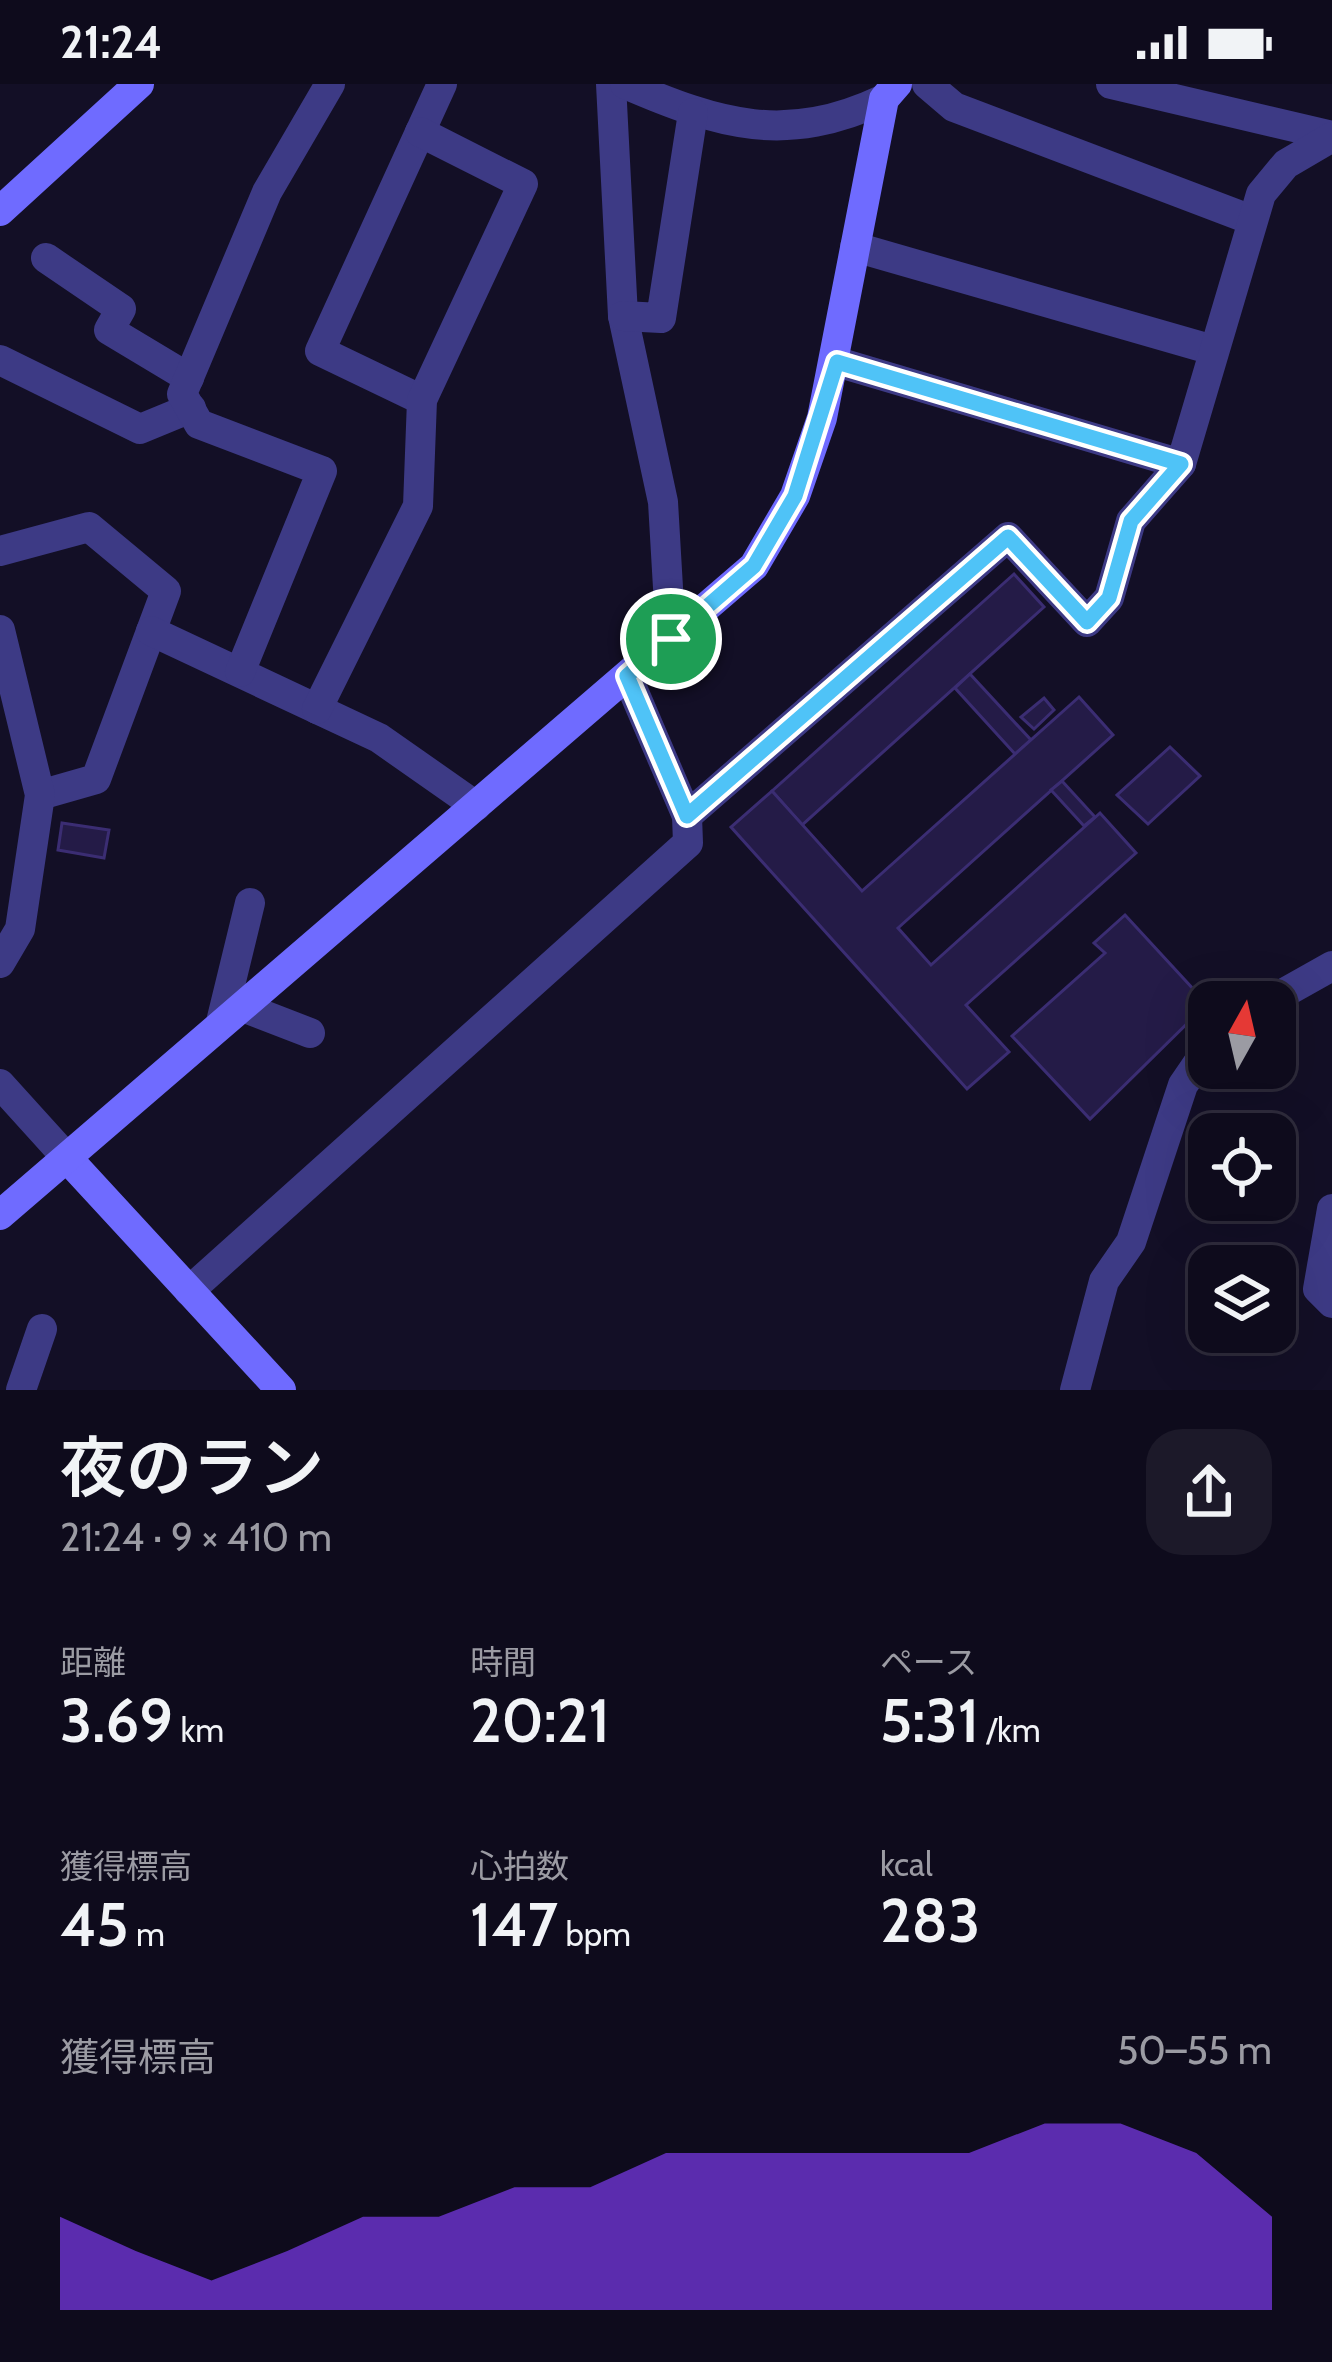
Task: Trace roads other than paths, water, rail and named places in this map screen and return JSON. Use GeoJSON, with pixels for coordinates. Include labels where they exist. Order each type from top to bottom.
{"type":"FeatureCollection","features":[{"type":"Feature","properties":{"kind":"street"},"geometry":{"type":"LineString","coordinates":[[0,211],[139,84]]}},
{"type":"Feature","properties":{"kind":"street"},"geometry":{"type":"LineString","coordinates":[[0,360],[140,429],[190,393],[267,192],[330,84]]}},
{"type":"Feature","properties":{"kind":"street"},"geometry":{"type":"LineString","coordinates":[[422,400],[320,351],[442,84]]}},
{"type":"Feature","properties":{"kind":"street"},"geometry":{"type":"LineString","coordinates":[[611,84],[623,316],[663,502],[671,639]]}},
{"type":"Feature","properties":{"kind":"street"},"geometry":{"type":"LineString","coordinates":[[625,84],[693,113],[765,128],[805,128],[891,92]]}},
{"type":"Feature","properties":{"kind":"street"},"geometry":{"type":"LineString","coordinates":[[927,84],[954,107],[1250,219]]}},
{"type":"Feature","properties":{"kind":"street"},"geometry":{"type":"LineString","coordinates":[[1112,84],[1332,136]]}},
{"type":"Feature","properties":{"kind":"street"},"geometry":{"type":"LineString","coordinates":[[0,1215],[754,566],[795,496],[837,362],[855,247],[891,92]]}},
{"type":"Feature","properties":{"kind":"street"},"geometry":{"type":"LineString","coordinates":[[623,316],[662,318],[693,113]]}},
{"type":"Feature","properties":{"kind":"street"},"geometry":{"type":"LineString","coordinates":[[317,709],[418,506],[422,400],[523,184],[420,132]]}},
{"type":"Feature","properties":{"kind":"street"},"geometry":{"type":"LineString","coordinates":[[687,816],[1008,537],[1087,622],[1109,598],[1131,521],[1181,464],[1250,219],[1286,164],[1332,136]]}},
{"type":"Feature","properties":{"kind":"street"},"geometry":{"type":"LineString","coordinates":[[855,247],[1213,350]]}},
{"type":"Feature","properties":{"kind":"street"},"geometry":{"type":"LineString","coordinates":[[46,258],[121,309],[109,330],[190,393],[199,424],[322,471],[240,672]]}},
{"type":"Feature","properties":{"kind":"street"},"geometry":{"type":"LineString","coordinates":[[837,362],[1181,464]]}},
{"type":"Feature","properties":{"kind":"street"},"geometry":{"type":"LineString","coordinates":[[0,551],[89,527],[166,591],[96,779],[40,795]]}},
{"type":"Feature","properties":{"kind":"street"},"geometry":{"type":"LineString","coordinates":[[0,630],[40,795],[20,929],[0,963]]}},
{"type":"Feature","properties":{"kind":"street"},"geometry":{"type":"LineString","coordinates":[[151,631],[379,738],[476,806]]}},
{"type":"Feature","properties":{"kind":"street"},"geometry":{"type":"LineString","coordinates":[[189,1291],[688,843],[687,816],[627,676]]}},
{"type":"Feature","properties":{"kind":"street"},"geometry":{"type":"LineString","coordinates":[[230,1014],[250,903]]}},
{"type":"Feature","properties":{"kind":"street"},"geometry":{"type":"LineString","coordinates":[[1296,986],[1332,966]]}},
{"type":"Feature","properties":{"kind":"street"},"geometry":{"type":"LineString","coordinates":[[230,1014],[310,1033]]}},
{"type":"Feature","properties":{"kind":"street"},"geometry":{"type":"LineString","coordinates":[[1075,1390],[1104,1281],[1131,1242],[1188,1078]]}},
{"type":"Feature","properties":{"kind":"street"},"geometry":{"type":"LineString","coordinates":[[0,1084],[281,1390]]}},
{"type":"Feature","properties":{"kind":"street"},"geometry":{"type":"LineString","coordinates":[[1332,1209],[1318,1289],[1332,1303]]}},
{"type":"Feature","properties":{"kind":"street"},"geometry":{"type":"LineString","coordinates":[[21,1390],[42,1329]]}}]}
